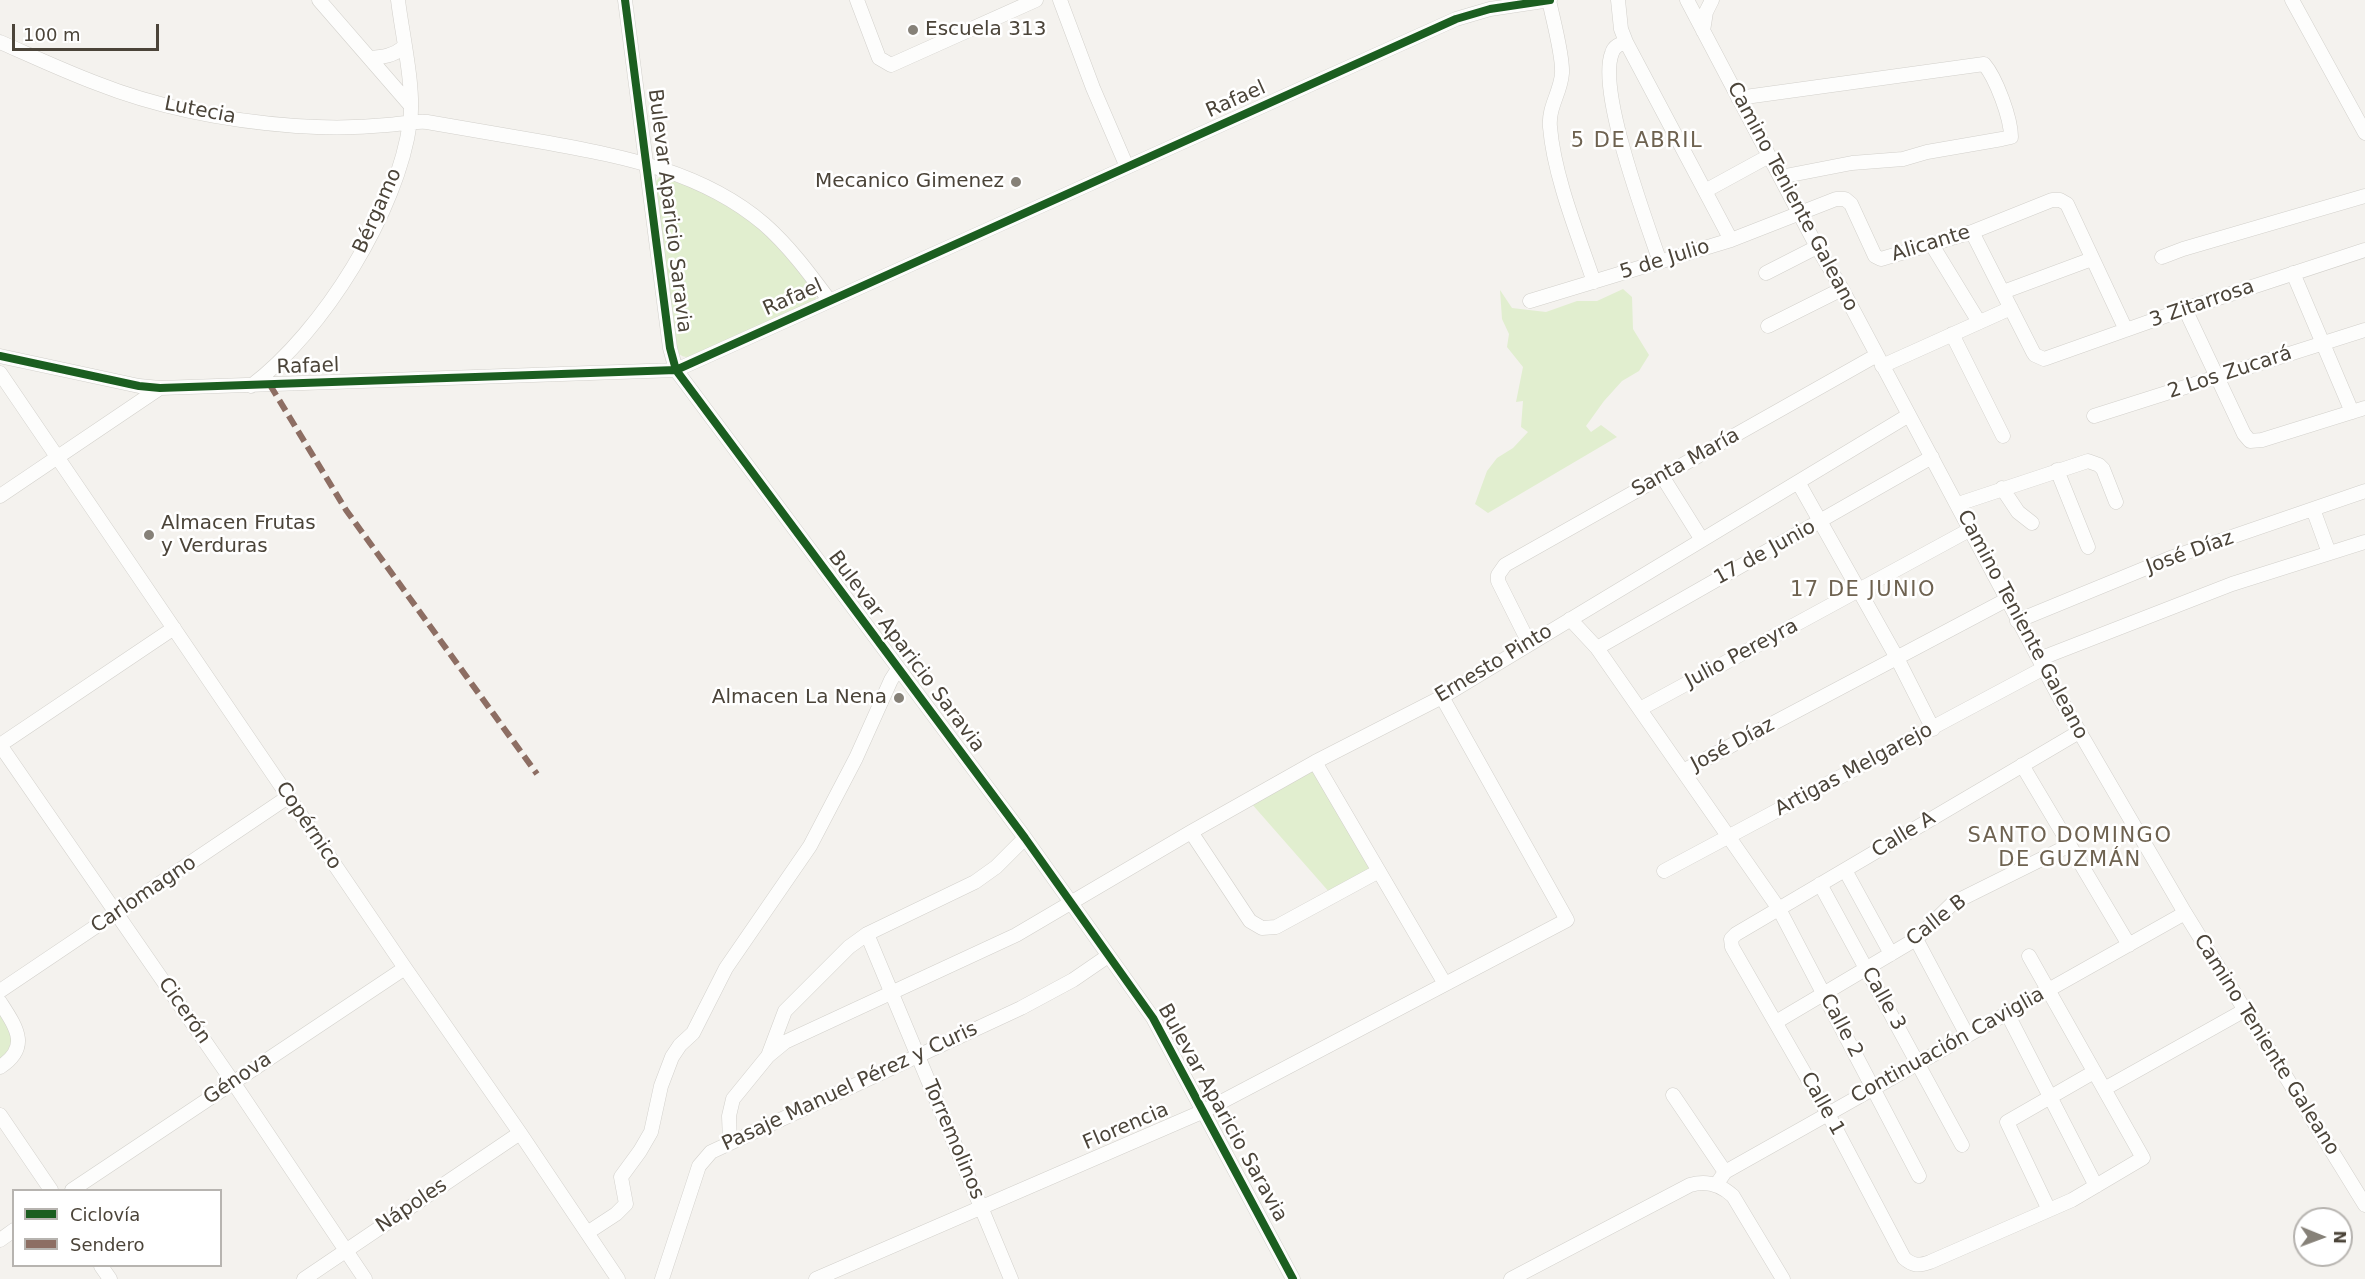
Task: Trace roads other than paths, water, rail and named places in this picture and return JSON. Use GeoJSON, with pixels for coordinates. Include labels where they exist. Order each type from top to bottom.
{"type":"FeatureCollection","features":[{"type":"Feature","properties":{"kind":"street"},"geometry":{"type":"LineString","coordinates":[[319,0],[411,106]]}},
{"type":"Feature","properties":{"kind":"street","name":"Bérgamo"},"geometry":{"type":"LineString","coordinates":[[251,386],[273,368],[314,324],[352,269],[394,182],[410,121],[411,106],[398,0]]}},
{"type":"Feature","properties":{"kind":"street","name":"Bulevar Aparicio Saravia"},"geometry":{"type":"LineString","coordinates":[[625,0],[670,348],[676,370],[1072,902],[1154,1018],[1293,1279]]}},
{"type":"Feature","properties":{"kind":"street"},"geometry":{"type":"LineString","coordinates":[[857,0],[879,58],[891,65],[1036,0]]}},
{"type":"Feature","properties":{"kind":"street"},"geometry":{"type":"LineString","coordinates":[[1060,0],[1093,88],[1127,167]]}},
{"type":"Feature","properties":{"kind":"street"},"geometry":{"type":"LineString","coordinates":[[1550,0],[1562,72],[1560,87],[1550,113],[1553,144],[1565,195],[1594,282]]}},
{"type":"Feature","properties":{"kind":"street","name":"Rafael"},"geometry":{"type":"LineString","coordinates":[[0,356],[139,386],[160,388],[676,370],[1456,19],[1490,5],[1550,0]]}},
{"type":"Feature","properties":{"kind":"street"},"geometry":{"type":"LineString","coordinates":[[1618,0],[1621,29],[1626,42],[1731,240]]}},
{"type":"Feature","properties":{"kind":"street","name":"Camino Teniente Galeano"},"geometry":{"type":"LineString","coordinates":[[1687,0],[1798,212],[1958,504],[2017,621],[2079,732],[2185,913],[2365,1205]]}},
{"type":"Feature","properties":{"kind":"street"},"geometry":{"type":"LineString","coordinates":[[1703,31],[1706,12],[1712,0]]}},
{"type":"Feature","properties":{"kind":"street"},"geometry":{"type":"LineString","coordinates":[[2292,0],[2365,133]]}},
{"type":"Feature","properties":{"kind":"street","name":"Lutecia"},"geometry":{"type":"LineString","coordinates":[[0,42],[98,84],[155,102],[222,117],[328,128],[387,125],[410,121],[427,122],[609,154],[646,163],[686,177],[736,204],[777,237],[829,300]]}},
{"type":"Feature","properties":{"kind":"street"},"geometry":{"type":"LineString","coordinates":[[1626,42],[1618,45],[1612,53],[1611,93],[1616,122],[1660,262]]}},
{"type":"Feature","properties":{"kind":"street"},"geometry":{"type":"LineString","coordinates":[[369,58],[390,55],[404,47]]}},
{"type":"Feature","properties":{"kind":"street"},"geometry":{"type":"LineString","coordinates":[[1738,98],[1984,64],[1990,71],[2010,122],[2011,137],[2002,140],[1927,152],[1903,159],[1852,163],[1780,177]]}},
{"type":"Feature","properties":{"kind":"street"},"geometry":{"type":"LineString","coordinates":[[1705,191],[1769,156]]}},
{"type":"Feature","properties":{"kind":"street"},"geometry":{"type":"LineString","coordinates":[[2162,257],[2365,196]]}},
{"type":"Feature","properties":{"kind":"street","name":"Alicante"},"geometry":{"type":"LineString","coordinates":[[1798,212],[1836,199],[1845,199],[1851,204],[1875,256],[1881,259],[1972,232],[2052,200],[2060,200],[2067,204],[2092,259]]}},
{"type":"Feature","properties":{"kind":"street","name":"5 de Julio"},"geometry":{"type":"LineString","coordinates":[[1530,302],[1731,240],[1798,212]]}},
{"type":"Feature","properties":{"kind":"street"},"geometry":{"type":"LineString","coordinates":[[1972,232],[2011,308]]}},
{"type":"Feature","properties":{"kind":"street"},"geometry":{"type":"LineString","coordinates":[[1932,245],[1979,322]]}},
{"type":"Feature","properties":{"kind":"street"},"geometry":{"type":"LineString","coordinates":[[1766,273],[1817,247]]}},
{"type":"Feature","properties":{"kind":"street","name":"3 Zitarrosa"},"geometry":{"type":"LineString","coordinates":[[2011,308],[2033,352],[2039,357],[2050,358],[2185,309],[2365,250]]}},
{"type":"Feature","properties":{"kind":"street"},"geometry":{"type":"LineString","coordinates":[[2003,292],[2092,259],[2126,330]]}},
{"type":"Feature","properties":{"kind":"street"},"geometry":{"type":"LineString","coordinates":[[2185,309],[2244,434],[2250,441],[2262,440],[2359,410],[2323,343],[2293,273]]}},
{"type":"Feature","properties":{"kind":"street"},"geometry":{"type":"LineString","coordinates":[[1768,326],[1842,289]]}},
{"type":"Feature","properties":{"kind":"street","name":"Santa María"},"geometry":{"type":"LineString","coordinates":[[1529,643],[1500,587],[1498,575],[1505,565],[1662,476],[1880,360],[1952,334],[2011,308]]}},
{"type":"Feature","properties":{"kind":"street","name":"2 Los Zucará"},"geometry":{"type":"LineString","coordinates":[[2094,416],[2365,330]]}},
{"type":"Feature","properties":{"kind":"street"},"geometry":{"type":"LineString","coordinates":[[1952,334],[2003,436]]}},
{"type":"Feature","properties":{"kind":"street","name":"Copérnico"},"geometry":{"type":"LineString","coordinates":[[0,373],[618,1279]]}},
{"type":"Feature","properties":{"kind":"street"},"geometry":{"type":"LineString","coordinates":[[0,496],[160,388]]}},
{"type":"Feature","properties":{"kind":"street","name":"Ernesto Pinto"},"geometry":{"type":"LineString","coordinates":[[768,1056],[785,1042],[1016,935],[1315,762],[1442,697],[1909,414]]}},
{"type":"Feature","properties":{"kind":"street","name":"17 de Junio"},"geometry":{"type":"LineString","coordinates":[[1597,648],[1932,457]]}},
{"type":"Feature","properties":{"kind":"street"},"geometry":{"type":"LineString","coordinates":[[1958,504],[2082,462],[2094,462],[2103,469],[2116,501]]}},
{"type":"Feature","properties":{"kind":"street"},"geometry":{"type":"LineString","coordinates":[[2057,470],[2088,547]]}},
{"type":"Feature","properties":{"kind":"street"},"geometry":{"type":"LineString","coordinates":[[1662,476],[1702,540]]}},
{"type":"Feature","properties":{"kind":"street"},"geometry":{"type":"LineString","coordinates":[[1798,482],[1897,658],[1933,729]]}},
{"type":"Feature","properties":{"kind":"street"},"geometry":{"type":"LineString","coordinates":[[2001,488],[2018,512],[2032,523]]}},
{"type":"Feature","properties":{"kind":"street","name":"José Díaz"},"geometry":{"type":"LineString","coordinates":[[2017,621],[2173,557],[2365,491]]}},
{"type":"Feature","properties":{"kind":"street"},"geometry":{"type":"LineString","coordinates":[[2313,509],[2329,553]]}},
{"type":"Feature","properties":{"kind":"street","name":"Julio Pereyra"},"geometry":{"type":"LineString","coordinates":[[1640,709],[1971,529]]}},
{"type":"Feature","properties":{"kind":"street","name":"Artigas Melgarejo"},"geometry":{"type":"LineString","coordinates":[[1664,871],[1933,729],[2041,664],[2232,584],[2365,542]]}},
{"type":"Feature","properties":{"kind":"street","name":"José Díaz"},"geometry":{"type":"LineString","coordinates":[[1683,771],[2006,600]]}},
{"type":"Feature","properties":{"kind":"street","name":"Calle 2"},"geometry":{"type":"LineString","coordinates":[[1570,619],[1597,648],[1779,909],[1919,1176]]}},
{"type":"Feature","properties":{"kind":"street"},"geometry":{"type":"LineString","coordinates":[[0,745],[174,628]]}},
{"type":"Feature","properties":{"kind":"street"},"geometry":{"type":"LineString","coordinates":[[586,1233],[616,1214],[626,1204],[621,1177],[651,1132],[661,1086],[672,1057],[680,1045],[690,1037],[726,968],[810,846],[856,758],[898,669]]}},
{"type":"Feature","properties":{"kind":"street","name":"Florencia"},"geometry":{"type":"LineString","coordinates":[[816,1279],[1204,1111],[1567,920],[1442,697]]}},
{"type":"Feature","properties":{"kind":"street","name":"Calle A"},"geometry":{"type":"LineString","coordinates":[[1731,939],[2079,732]]}},
{"type":"Feature","properties":{"kind":"street","name":"Cicerón"},"geometry":{"type":"LineString","coordinates":[[0,745],[365,1279]]}},
{"type":"Feature","properties":{"kind":"street"},"geometry":{"type":"LineString","coordinates":[[1315,762],[1445,984]]}},
{"type":"Feature","properties":{"kind":"street"},"geometry":{"type":"LineString","coordinates":[[2022,765],[2129,945]]}},
{"type":"Feature","properties":{"kind":"street","name":"Carlomagno"},"geometry":{"type":"LineString","coordinates":[[0,991],[288,797]]}},
{"type":"Feature","properties":{"kind":"street"},"geometry":{"type":"LineString","coordinates":[[1191,832],[1250,921],[1262,928],[1276,927],[1379,871]]}},
{"type":"Feature","properties":{"kind":"street"},"geometry":{"type":"LineString","coordinates":[[730,1142],[729,1116],[733,1099],[768,1056],[785,1011],[849,947],[867,934],[975,882],[996,867],[1024,838]]}},
{"type":"Feature","properties":{"kind":"street","name":"Calle B"},"geometry":{"type":"LineString","coordinates":[[1776,1022],[1916,939],[1953,903],[2070,845]]}},
{"type":"Feature","properties":{"kind":"street"},"geometry":{"type":"LineString","coordinates":[[1845,870],[1891,954]]}},
{"type":"Feature","properties":{"kind":"street","name":"Calle 3"},"geometry":{"type":"LineString","coordinates":[[1820,884],[1962,1145]]}},
{"type":"Feature","properties":{"kind":"street","name":"Continuación Caviglia"},"geometry":{"type":"LineString","coordinates":[[1716,1185],[1725,1172],[2185,913]]}},
{"type":"Feature","properties":{"kind":"street","name":"Torremolinos"},"geometry":{"type":"LineString","coordinates":[[867,934],[1011,1279]]}},
{"type":"Feature","properties":{"kind":"street","name":"Calle 1"},"geometry":{"type":"LineString","coordinates":[[1731,939],[1732,947],[1828,1114],[1904,1258],[1921,1266],[2049,1210]]}},
{"type":"Feature","properties":{"kind":"street"},"geometry":{"type":"LineString","coordinates":[[1916,939],[1967,1035]]}},
{"type":"Feature","properties":{"kind":"street","name":"Pasaje Manuel Pérez y Curis"},"geometry":{"type":"LineString","coordinates":[[662,1279],[699,1166],[711,1152],[1022,1008],[1073,980],[1108,956]]}},
{"type":"Feature","properties":{"kind":"street"},"geometry":{"type":"LineString","coordinates":[[2029,956],[2143,1158],[2049,1210],[2007,1122],[2094,1072]]}},
{"type":"Feature","properties":{"kind":"street","name":"Génova"},"geometry":{"type":"LineString","coordinates":[[75,1189],[405,968]]}},
{"type":"Feature","properties":{"kind":"street"},"geometry":{"type":"LineString","coordinates":[[0,1002],[15,1024],[18,1044],[10,1060],[0,1067]]}},
{"type":"Feature","properties":{"kind":"street"},"geometry":{"type":"LineString","coordinates":[[2104,1089],[2245,1010]]}},
{"type":"Feature","properties":{"kind":"street"},"geometry":{"type":"LineString","coordinates":[[2007,1014],[2096,1186]]}},
{"type":"Feature","properties":{"kind":"street"},"geometry":{"type":"LineString","coordinates":[[1673,1095],[1725,1172]]}},
{"type":"Feature","properties":{"kind":"street"},"geometry":{"type":"LineString","coordinates":[[0,1115],[50,1189]]}},
{"type":"Feature","properties":{"kind":"street","name":"Nápoles"},"geometry":{"type":"LineString","coordinates":[[304,1279],[520,1133]]}},
{"type":"Feature","properties":{"kind":"street"},"geometry":{"type":"LineString","coordinates":[[1511,1279],[1690,1185],[1702,1183],[1716,1185],[1728,1191],[1738,1202],[1783,1279]]}},
{"type":"Feature","properties":{"kind":"place","name":"Escuela 313"},"geometry":{"type":"Point","coordinates":[913,30]}},
{"type":"Feature","properties":{"kind":"place","name":"Mecanico Gimenez"},"geometry":{"type":"Point","coordinates":[1016,182]}},
{"type":"Feature","properties":{"kind":"place","name":"Almacen Frutas y Verduras"},"geometry":{"type":"Point","coordinates":[149,535]}},
{"type":"Feature","properties":{"kind":"place","name":"Almacen La Nena"},"geometry":{"type":"Point","coordinates":[899,698]}},
{"type":"Feature","properties":{"kind":"district","name":"5 DE ABRIL"},"geometry":{"type":"Point","coordinates":[1637,142]}},
{"type":"Feature","properties":{"kind":"district","name":"17 DE JUNIO"},"geometry":{"type":"Point","coordinates":[1863,591]}},
{"type":"Feature","properties":{"kind":"district","name":"SANTO DOMINGO DE GUZMÁN"},"geometry":{"type":"Point","coordinates":[2070,849]}}]}
